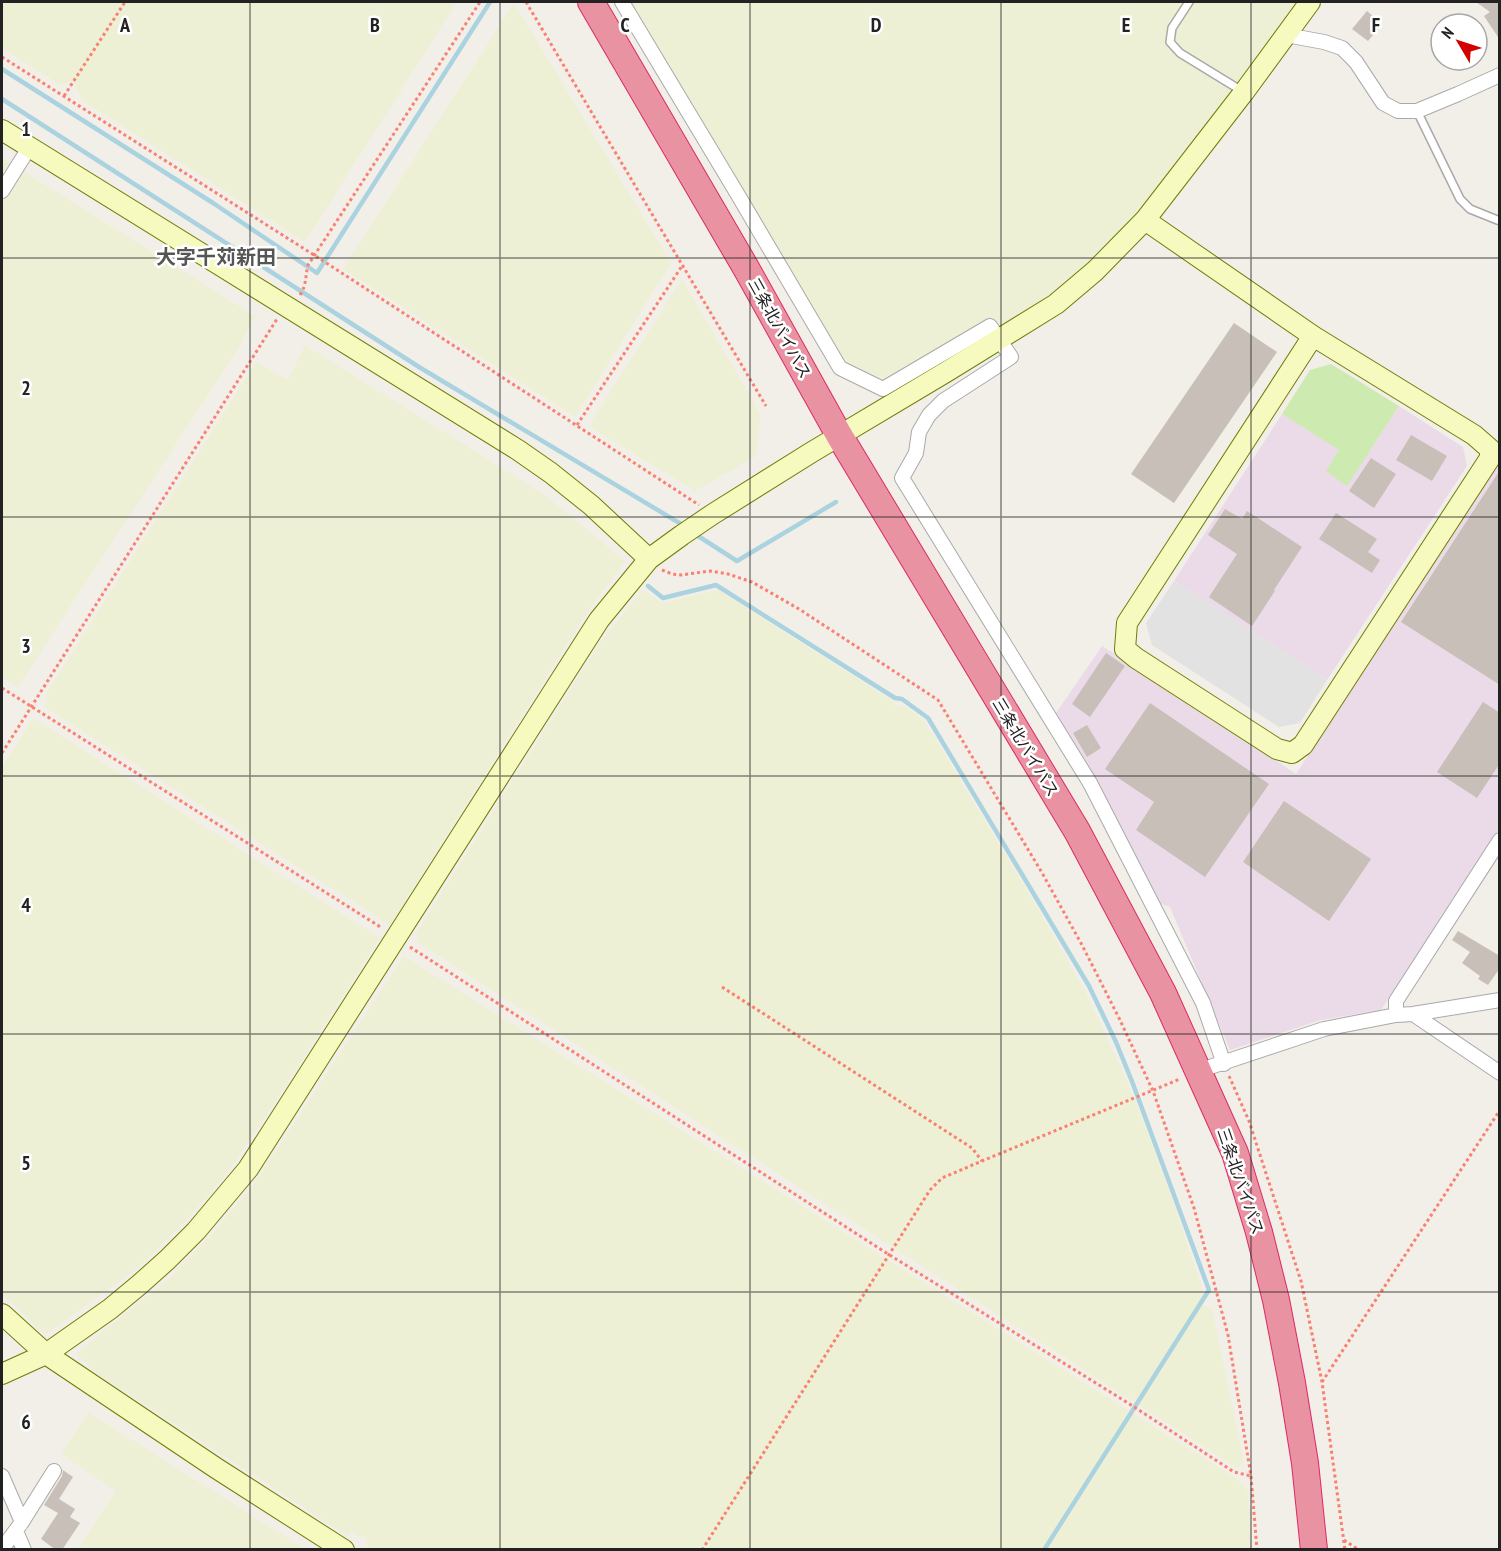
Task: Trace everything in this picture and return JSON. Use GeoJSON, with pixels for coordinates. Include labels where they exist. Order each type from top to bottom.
{"type":"FeatureCollection","features":[{"type":"Feature","properties":{"kind":"highway","name":"三条北バイパス"},"geometry":{"type":"LineString","coordinates":[[591,2],[747,268],[839,435],[1077,831],[1163,993],[1235,1153],[1259,1232],[1276,1300],[1305,1463],[1314,1550]]}},
{"type":"Feature","properties":{"kind":"street"},"geometry":{"type":"LineString","coordinates":[[622,2],[840,368],[883,389],[990,326],[1011,357],[944,401],[929,415],[920,432],[916,453],[902,478],[1090,783],[1203,1003],[1224,1064]]}},
{"type":"Feature","properties":{"kind":"street"},"geometry":{"type":"LineString","coordinates":[[2,1374],[46,1354],[110,1309],[139,1285],[196,1231],[248,1169],[599,620],[649,559],[714,514],[839,435],[1056,304],[1095,271],[1145,220],[1311,2]]}},
{"type":"Feature","properties":{"kind":"street"},"geometry":{"type":"LineString","coordinates":[[1286,35],[1342,48],[1356,62],[1383,103],[1398,111],[1417,111],[1500,75]]}},
{"type":"Feature","properties":{"kind":"street"},"geometry":{"type":"LineString","coordinates":[[2,130],[518,450],[591,504],[649,559]]}},
{"type":"Feature","properties":{"kind":"street"},"geometry":{"type":"LineString","coordinates":[[2,191],[29,148]]}},
{"type":"Feature","properties":{"kind":"street"},"geometry":{"type":"LineString","coordinates":[[1145,220],[1313,336],[1495,450],[1303,745],[1292,753],[1277,749],[1125,649],[1127,623],[1313,336]]}},
{"type":"Feature","properties":{"kind":"street"},"geometry":{"type":"LineString","coordinates":[[1396,1015],[1396,1001],[1500,840]]}},
{"type":"Feature","properties":{"kind":"street"},"geometry":{"type":"LineString","coordinates":[[1198,1071],[1324,1029],[1396,1015],[1500,1000]]}},
{"type":"Feature","properties":{"kind":"street"},"geometry":{"type":"LineString","coordinates":[[1413,1014],[1500,1073]]}},
{"type":"Feature","properties":{"kind":"street"},"geometry":{"type":"LineString","coordinates":[[2,1314],[46,1354],[216,1468],[344,1550]]}},
{"type":"Feature","properties":{"kind":"street"},"geometry":{"type":"LineString","coordinates":[[2,1549],[19,1527],[54,1471]]}},
{"type":"Feature","properties":{"kind":"street"},"geometry":{"type":"LineString","coordinates":[[2,1476],[24,1550]]}},
{"type":"Feature","properties":{"kind":"lane"},"geometry":{"type":"LineString","coordinates":[[1190,2],[1172,28],[1170,42],[1180,53],[1244,92]]}},
{"type":"Feature","properties":{"kind":"lane"},"geometry":{"type":"LineString","coordinates":[[1417,111],[1460,199],[1470,209],[1500,221]]}},
{"type":"Feature","properties":{"kind":"path"},"geometry":{"type":"LineString","coordinates":[[64,96],[125,2]]}},
{"type":"Feature","properties":{"kind":"path"},"geometry":{"type":"LineString","coordinates":[[2,753],[306,285],[305,276],[314,255],[480,2]]}},
{"type":"Feature","properties":{"kind":"path"},"geometry":{"type":"LineString","coordinates":[[526,2],[766,406]]}},
{"type":"Feature","properties":{"kind":"path"},"geometry":{"type":"LineString","coordinates":[[2,57],[314,255],[714,514]]}},
{"type":"Feature","properties":{"kind":"path"},"geometry":{"type":"LineString","coordinates":[[577,425],[682,266]]}},
{"type":"Feature","properties":{"kind":"path"},"geometry":{"type":"LineString","coordinates":[[649,559],[664,571],[672,574],[710,571],[752,582],[799,609],[938,700],[1041,871],[1082,945],[1153,1091],[1194,1208],[1225,1324],[1251,1476],[1257,1550]]}},
{"type":"Feature","properties":{"kind":"path"},"geometry":{"type":"LineString","coordinates":[[2,688],[397,938],[888,1254],[1128,1403],[1234,1472],[1251,1476]]}},
{"type":"Feature","properties":{"kind":"path"},"geometry":{"type":"LineString","coordinates":[[722,987],[972,1148],[982,1161]]}},
{"type":"Feature","properties":{"kind":"path"},"geometry":{"type":"LineString","coordinates":[[702,1550],[888,1254],[930,1190],[942,1178],[1198,1071]]}},
{"type":"Feature","properties":{"kind":"path"},"geometry":{"type":"LineString","coordinates":[[1322,1382],[1500,1110]]}},
{"type":"Feature","properties":{"kind":"path"},"geometry":{"type":"LineString","coordinates":[[1344,1540],[1359,1550]]}},
{"type":"Feature","properties":{"kind":"shaded area"},"geometry":{"type":"Polygon","coordinates":[[[1399,406],[1463,447],[1467,466],[1327,680],[1174,581],[1282,414],[1340,450],[1369,452],[1399,406]]]}},
{"type":"Feature","properties":{"kind":"shaded area"},"geometry":{"type":"Polygon","coordinates":[[[1499,461],[1499,829],[1381,1010],[1321,1020],[1230,1050],[1170,907],[1161,904],[1092,774],[1056,713],[1102,646],[1296,774],[1499,461]]]}},
{"type":"Feature","properties":{"kind":"shaded area"},"geometry":{"type":"Polygon","coordinates":[[[1174,581],[1327,680],[1300,723],[1279,727],[1152,645],[1146,623],[1174,581]]]}},
{"type":"Feature","properties":{"kind":"green space"},"geometry":{"type":"Polygon","coordinates":[[[2,2],[457,2],[305,242],[83,101],[73,81],[60,85],[2,48],[2,2]]]}},
{"type":"Feature","properties":{"kind":"green space"},"geometry":{"type":"Polygon","coordinates":[[[622,2],[1310,2],[1095,271],[1008,324],[990,326],[883,389],[840,368],[622,2]]]}},
{"type":"Feature","properties":{"kind":"green space"},"geometry":{"type":"Polygon","coordinates":[[[514,3],[671,263],[575,417],[343,269],[514,3]]]}},
{"type":"Feature","properties":{"kind":"green space"},"geometry":{"type":"Polygon","coordinates":[[[2,158],[255,316],[239,347],[18,687],[2,677],[2,158]]]}},
{"type":"Feature","properties":{"kind":"green space"},"geometry":{"type":"Polygon","coordinates":[[[682,279],[761,415],[755,457],[695,491],[593,429],[591,422],[682,279]]]}},
{"type":"Feature","properties":{"kind":"green space"},"geometry":{"type":"Polygon","coordinates":[[[305,345],[545,495],[625,561],[587,613],[390,925],[46,708],[47,692],[256,362],[288,380],[305,345]]]}},
{"type":"Feature","properties":{"kind":"green space"},"geometry":{"type":"Polygon","coordinates":[[[1331,364],[1399,406],[1347,486],[1326,471],[1339,450],[1282,414],[1310,370],[1331,364]]]}},
{"type":"Feature","properties":{"kind":"green space"},"geometry":{"type":"Polygon","coordinates":[[[643,590],[662,603],[718,590],[891,700],[896,706],[904,706],[924,720],[1084,989],[1132,1092],[1132,1098],[1138,1107],[1176,1210],[1203,1291],[1200,1305],[1212,1308],[1244,1462],[1237,1468],[418,943],[416,933],[601,641],[643,590]]]}},
{"type":"Feature","properties":{"kind":"green space"},"geometry":{"type":"Polygon","coordinates":[[[33,718],[380,938],[226,1175],[181,1226],[138,1268],[45,1335],[2,1294],[2,767],[33,718]]]}},
{"type":"Feature","properties":{"kind":"green space"},"geometry":{"type":"Polygon","coordinates":[[[404,956],[1234,1477],[1247,1488],[1251,1549],[370,1549],[365,1536],[358,1536],[351,1531],[347,1536],[96,1373],[76,1353],[170,1278],[214,1232],[256,1181],[404,956]]]}},
{"type":"Feature","properties":{"kind":"green space"},"geometry":{"type":"Polygon","coordinates":[[[88,1412],[305,1549],[78,1549],[116,1491],[61,1454],[88,1412]]]}},
{"type":"Feature","properties":{"kind":"building"},"geometry":{"type":"Polygon","coordinates":[[[1476,2],[1500,2],[1500,40],[1489,24],[1490,12],[1476,2]]]}},
{"type":"Feature","properties":{"kind":"building"},"geometry":{"type":"Polygon","coordinates":[[[1367,11],[1382,24],[1368,41],[1352,29],[1367,11]]]}},
{"type":"Feature","properties":{"kind":"building"},"geometry":{"type":"Polygon","coordinates":[[[1234,323],[1277,352],[1174,503],[1131,474],[1234,323]]]}},
{"type":"Feature","properties":{"kind":"building"},"geometry":{"type":"Polygon","coordinates":[[[1411,435],[1447,456],[1432,481],[1396,460],[1411,435]]]}},
{"type":"Feature","properties":{"kind":"building"},"geometry":{"type":"Polygon","coordinates":[[[1371,458],[1396,474],[1374,508],[1349,491],[1371,458]]]}},
{"type":"Feature","properties":{"kind":"building"},"geometry":{"type":"Polygon","coordinates":[[[1500,470],[1500,685],[1401,622],[1500,470]]]}},
{"type":"Feature","properties":{"kind":"building"},"geometry":{"type":"Polygon","coordinates":[[[1225,509],[1242,519],[1247,511],[1302,547],[1252,626],[1209,597],[1237,554],[1208,535],[1225,509]]]}},
{"type":"Feature","properties":{"kind":"building"},"geometry":{"type":"Polygon","coordinates":[[[1336,513],[1377,539],[1368,552],[1380,560],[1372,573],[1319,539],[1336,513]]]}},
{"type":"Feature","properties":{"kind":"building"},"geometry":{"type":"Polygon","coordinates":[[[1106,653],[1125,666],[1090,717],[1072,704],[1106,653]]]}},
{"type":"Feature","properties":{"kind":"building"},"geometry":{"type":"Polygon","coordinates":[[[1483,702],[1500,713],[1500,763],[1477,798],[1437,772],[1483,702]]]}},
{"type":"Feature","properties":{"kind":"building"},"geometry":{"type":"Polygon","coordinates":[[[1150,703],[1269,784],[1205,877],[1136,830],[1154,802],[1105,769],[1150,703]]]}},
{"type":"Feature","properties":{"kind":"building"},"geometry":{"type":"Polygon","coordinates":[[[1087,725],[1101,748],[1087,757],[1073,733],[1087,725]]]}},
{"type":"Feature","properties":{"kind":"building"},"geometry":{"type":"Polygon","coordinates":[[[1284,801],[1371,859],[1329,921],[1243,862],[1284,801]]]}},
{"type":"Feature","properties":{"kind":"building"},"geometry":{"type":"Polygon","coordinates":[[[1458,931],[1500,956],[1500,968],[1488,985],[1478,979],[1480,976],[1462,963],[1470,952],[1452,940],[1458,931]]]}},
{"type":"Feature","properties":{"kind":"building"},"geometry":{"type":"Polygon","coordinates":[[[63,1470],[73,1477],[59,1499],[75,1509],[70,1517],[80,1523],[62,1550],[56,1550],[41,1539],[58,1513],[44,1505],[62,1476],[63,1470]]]}},
{"type":"Feature","properties":{"kind":"waterway"},"geometry":{"type":"LineString","coordinates":[[2,69],[213,203],[317,273],[490,2]]}},
{"type":"Feature","properties":{"kind":"waterway"},"geometry":{"type":"LineString","coordinates":[[2,99],[419,367],[686,527]]}},
{"type":"Feature","properties":{"kind":"waterway"},"geometry":{"type":"LineString","coordinates":[[695,534],[737,561],[836,502]]}},
{"type":"Feature","properties":{"kind":"waterway"},"geometry":{"type":"LineString","coordinates":[[648,586],[663,598],[716,585],[895,698],[902,699],[928,718],[1089,986],[1116,1042],[1209,1290],[1044,1550]]}},
{"type":"Feature","properties":{"kind":"district","name":"大字千苅新田"},"geometry":{"type":"Point","coordinates":[216,257]}}]}
